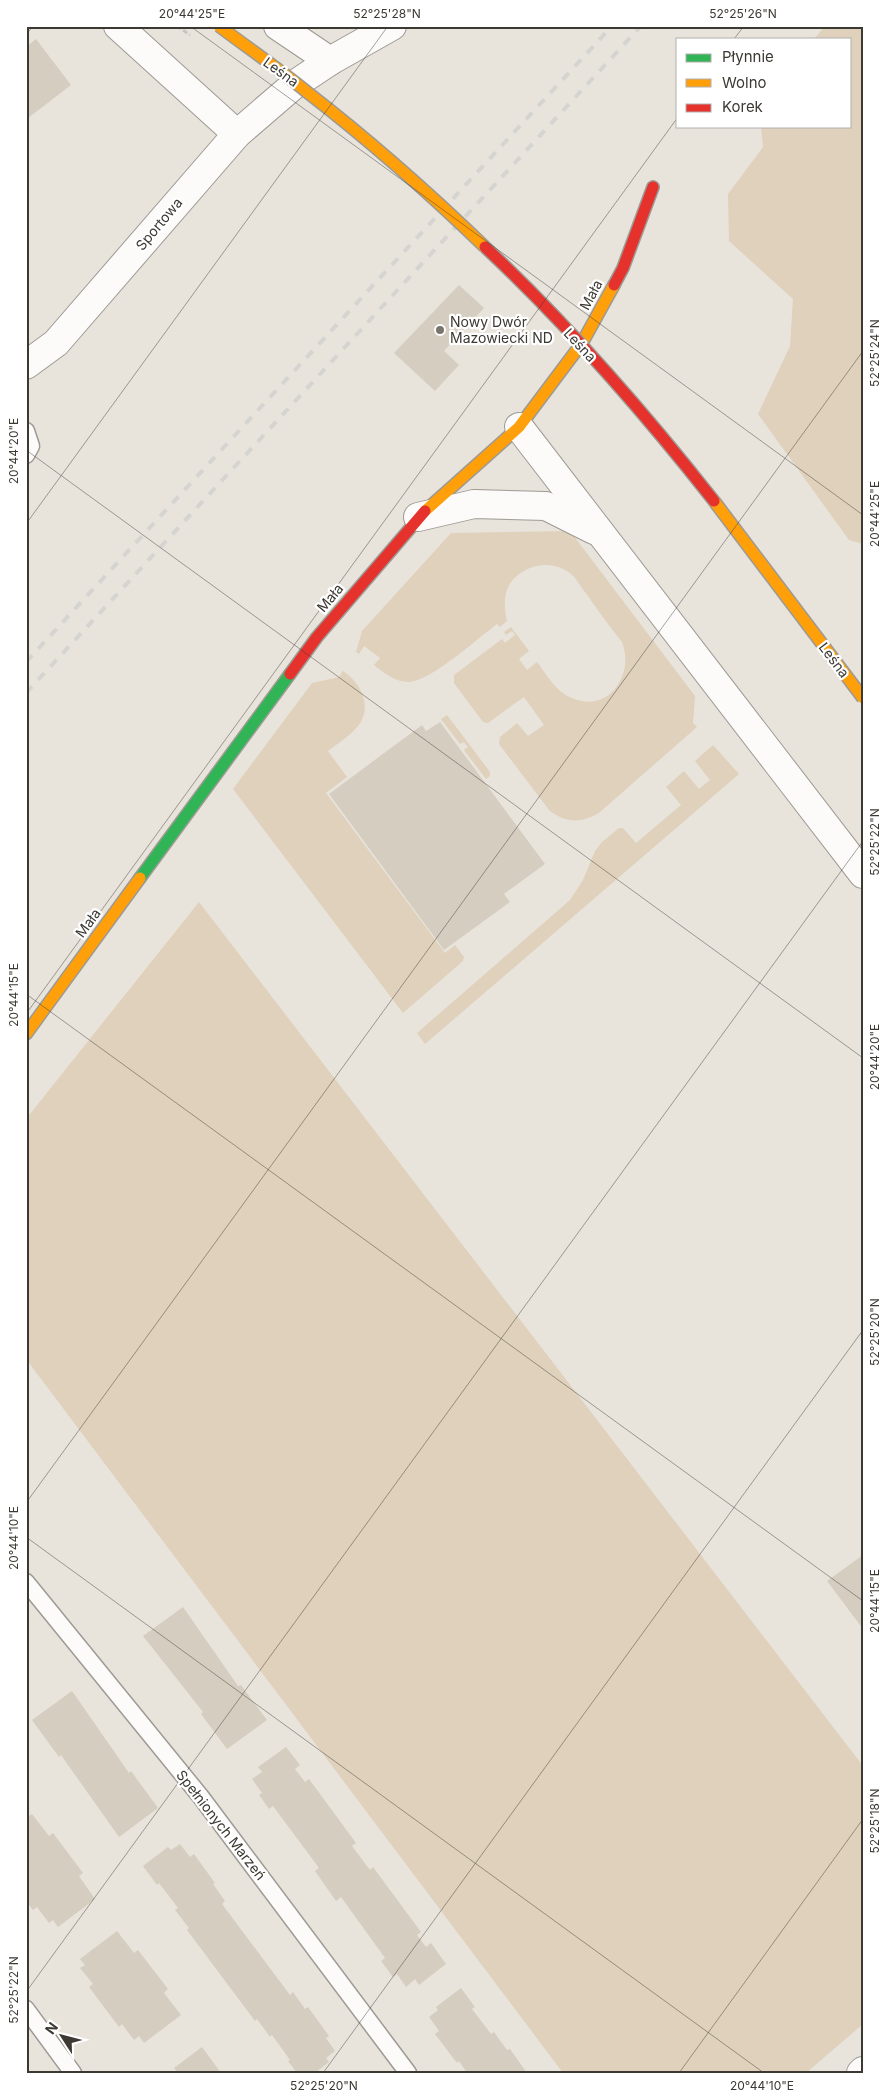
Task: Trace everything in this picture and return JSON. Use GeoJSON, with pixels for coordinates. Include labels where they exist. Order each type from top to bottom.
{"type":"FeatureCollection","features":[{"type":"Feature","properties":{"kind":"street"},"geometry":{"type":"LineString","coordinates":[[118,26],[237,134]]}},
{"type":"Feature","properties":{"kind":"street","name":"Leśna"},"geometry":{"type":"LineString","coordinates":[[219,26],[308,92],[409,177],[507,267],[607,373],[700,483],[863,698]]}},
{"type":"Feature","properties":{"kind":"street"},"geometry":{"type":"LineString","coordinates":[[278,26],[330,61]]}},
{"type":"Feature","properties":{"kind":"street","name":"Sportowa"},"geometry":{"type":"LineString","coordinates":[[26,365],[56,343],[237,134],[294,85],[330,61],[392,26]]}},
{"type":"Feature","properties":{"kind":"street","name":"Mała"},"geometry":{"type":"LineString","coordinates":[[26,1034],[317,637],[418,517],[519,427],[582,343],[623,268],[653,186]]}},
{"type":"Feature","properties":{"kind":"street"},"geometry":{"type":"LineString","coordinates":[[519,427],[863,874]]}},
{"type":"Feature","properties":{"kind":"street"},"geometry":{"type":"LineString","coordinates":[[418,517],[474,504],[546,506],[600,533]]}},
{"type":"Feature","properties":{"kind":"lane"},"geometry":{"type":"LineString","coordinates":[[26,431],[31,446],[26,455]]}},
{"type":"Feature","properties":{"kind":"lane","name":"Spełnionych Marzeń"},"geometry":{"type":"LineString","coordinates":[[26,1582],[201,1797],[408,2073]]}},
{"type":"Feature","properties":{"kind":"lane"},"geometry":{"type":"LineString","coordinates":[[26,2009],[73,2073]]}},
{"type":"Feature","properties":{"kind":"shaded area"},"geometry":{"type":"Polygon","coordinates":[[[825,26],[863,26],[863,544],[849,540],[758,414],[790,346],[793,299],[729,241],[728,194],[763,147],[761,128],[852,128],[852,38],[815,38],[825,26]]]}},
{"type":"Feature","properties":{"kind":"shaded area"},"geometry":{"type":"Polygon","coordinates":[[[570,531],[695,696],[693,723],[697,727],[600,812],[587,819],[580,820],[567,820],[549,810],[499,744],[500,737],[517,723],[528,736],[544,725],[524,697],[488,723],[483,722],[454,683],[454,675],[502,639],[505,643],[515,635],[512,631],[506,635],[504,632],[511,627],[529,651],[519,659],[527,670],[537,662],[552,683],[561,692],[572,698],[585,702],[597,701],[607,696],[615,688],[625,667],[622,642],[571,574],[558,567],[544,565],[530,568],[518,575],[509,585],[505,596],[507,621],[500,627],[497,624],[442,667],[418,680],[404,682],[394,679],[374,665],[380,658],[364,646],[359,654],[356,652],[362,631],[451,533],[570,531]]]}},
{"type":"Feature","properties":{"kind":"shaded area"},"geometry":{"type":"Polygon","coordinates":[[[343,671],[360,689],[365,703],[365,711],[355,730],[328,751],[347,777],[326,793],[445,953],[455,945],[464,957],[463,961],[403,1013],[233,789],[312,683],[339,677],[343,671]]]}},
{"type":"Feature","properties":{"kind":"shaded area"},"geometry":{"type":"Polygon","coordinates":[[[447,715],[490,772],[490,776],[486,779],[464,750],[468,747],[464,742],[460,744],[441,719],[447,715]]]}},
{"type":"Feature","properties":{"kind":"shaded area"},"geometry":{"type":"Polygon","coordinates":[[[713,745],[739,774],[425,1044],[417,1033],[570,900],[583,880],[595,851],[602,842],[619,828],[623,828],[636,843],[681,805],[666,787],[684,771],[699,789],[710,780],[695,761],[713,745]]]}},
{"type":"Feature","properties":{"kind":"shaded area"},"geometry":{"type":"Polygon","coordinates":[[[199,902],[863,1766],[863,2024],[806,2073],[563,2073],[26,1359],[26,1119],[199,902]]]}},
{"type":"Feature","properties":{"kind":"building"},"geometry":{"type":"Polygon","coordinates":[[[36,39],[71,85],[28,118],[26,47],[36,39]]]}},
{"type":"Feature","properties":{"kind":"building","name":"Nowy Dwór Mazowiecki ND"},"geometry":{"type":"Polygon","coordinates":[[[459,285],[484,308],[444,351],[459,365],[435,391],[394,353],[459,285]]]}},
{"type":"Feature","properties":{"kind":"building"},"geometry":{"type":"Polygon","coordinates":[[[440,722],[545,864],[504,894],[510,902],[444,950],[329,794],[422,725],[426,731],[440,722]]]}},
{"type":"Feature","properties":{"kind":"building"},"geometry":{"type":"Polygon","coordinates":[[[863,1555],[863,1629],[827,1581],[863,1555]]]}},
{"type":"Feature","properties":{"kind":"building"},"geometry":{"type":"Polygon","coordinates":[[[183,1607],[238,1686],[241,1685],[267,1720],[227,1749],[201,1714],[203,1712],[143,1636],[183,1607]]]}},
{"type":"Feature","properties":{"kind":"building"},"geometry":{"type":"Polygon","coordinates":[[[72,1691],[129,1773],[131,1771],[158,1808],[119,1837],[61,1755],[59,1757],[32,1720],[72,1691]]]}},
{"type":"Feature","properties":{"kind":"building"},"geometry":{"type":"Polygon","coordinates":[[[286,1747],[300,1765],[295,1769],[305,1782],[309,1779],[356,1843],[352,1846],[370,1870],[373,1867],[421,1932],[417,1935],[426,1947],[431,1943],[446,1964],[419,1985],[415,1979],[406,1987],[397,1974],[393,1977],[381,1961],[385,1958],[341,1897],[336,1901],[315,1871],[319,1868],[273,1806],[269,1809],[259,1795],[262,1793],[252,1779],[262,1772],[258,1767],[286,1747]]]}},
{"type":"Feature","properties":{"kind":"building"},"geometry":{"type":"Polygon","coordinates":[[[32,1814],[49,1836],[53,1833],[83,1873],[79,1876],[95,1899],[58,1927],[53,1920],[49,1923],[37,1907],[33,1910],[26,1901],[26,1818],[32,1814]]]}},
{"type":"Feature","properties":{"kind":"building"},"geometry":{"type":"Polygon","coordinates":[[[180,1844],[190,1857],[194,1854],[215,1883],[213,1884],[225,1901],[222,1904],[290,1995],[293,1992],[305,2009],[308,2007],[329,2036],[326,2038],[335,2051],[326,2058],[329,2062],[315,2073],[297,2073],[272,2035],[270,2037],[257,2019],[255,2021],[187,1930],[189,1928],[175,1910],[178,1908],[143,1866],[168,1847],[171,1850],[180,1844]]]}},
{"type":"Feature","properties":{"kind":"building"},"geometry":{"type":"Polygon","coordinates":[[[117,1931],[134,1953],[138,1950],[168,1989],[164,1993],[181,2015],[144,2043],[139,2036],[134,2040],[122,2024],[119,2027],[89,1987],[93,1984],[80,1968],[85,1965],[80,1959],[117,1931]]]}},
{"type":"Feature","properties":{"kind":"building"},"geometry":{"type":"Polygon","coordinates":[[[461,1988],[475,2007],[472,2009],[491,2034],[494,2032],[507,2050],[510,2049],[527,2073],[467,2073],[459,2061],[457,2063],[435,2034],[439,2031],[429,2017],[438,2010],[436,2007],[461,1988]]]}},
{"type":"Feature","properties":{"kind":"building"},"geometry":{"type":"Polygon","coordinates":[[[202,2047],[221,2073],[178,2073],[174,2068],[202,2047]]]}},
{"type":"Feature","properties":{"kind":"railway"},"geometry":{"type":"LineString","coordinates":[[26,662],[612,26]]}},
{"type":"Feature","properties":{"kind":"railway"},"geometry":{"type":"LineString","coordinates":[[26,693],[641,26]]}},
{"type":"Feature","properties":{"kind":"traffic: fast"},"geometry":{"type":"LineString","coordinates":[[140,878],[290,674]]}},
{"type":"Feature","properties":{"kind":"traffic: slow"},"geometry":{"type":"LineString","coordinates":[[219,26],[286,75],[376,148],[485,247]]}},
{"type":"Feature","properties":{"kind":"traffic: slow"},"geometry":{"type":"LineString","coordinates":[[425,511],[519,427],[582,343],[614,285]]}},
{"type":"Feature","properties":{"kind":"traffic: slow"},"geometry":{"type":"LineString","coordinates":[[714,501],[863,698]]}},
{"type":"Feature","properties":{"kind":"traffic: slow"},"geometry":{"type":"LineString","coordinates":[[26,1034],[140,878]]}},
{"type":"Feature","properties":{"kind":"traffic: jam"},"geometry":{"type":"LineString","coordinates":[[614,285],[623,268],[653,187]]}},
{"type":"Feature","properties":{"kind":"traffic: jam"},"geometry":{"type":"LineString","coordinates":[[485,247],[546,307],[604,370],[660,434],[714,501]]}},
{"type":"Feature","properties":{"kind":"traffic: jam"},"geometry":{"type":"LineString","coordinates":[[290,674],[317,637],[425,511]]}},
{"type":"Feature","properties":{"kind":"place","name":"Nowy Dwór Mazowiecki ND"},"geometry":{"type":"Point","coordinates":[440,330]}}]}
